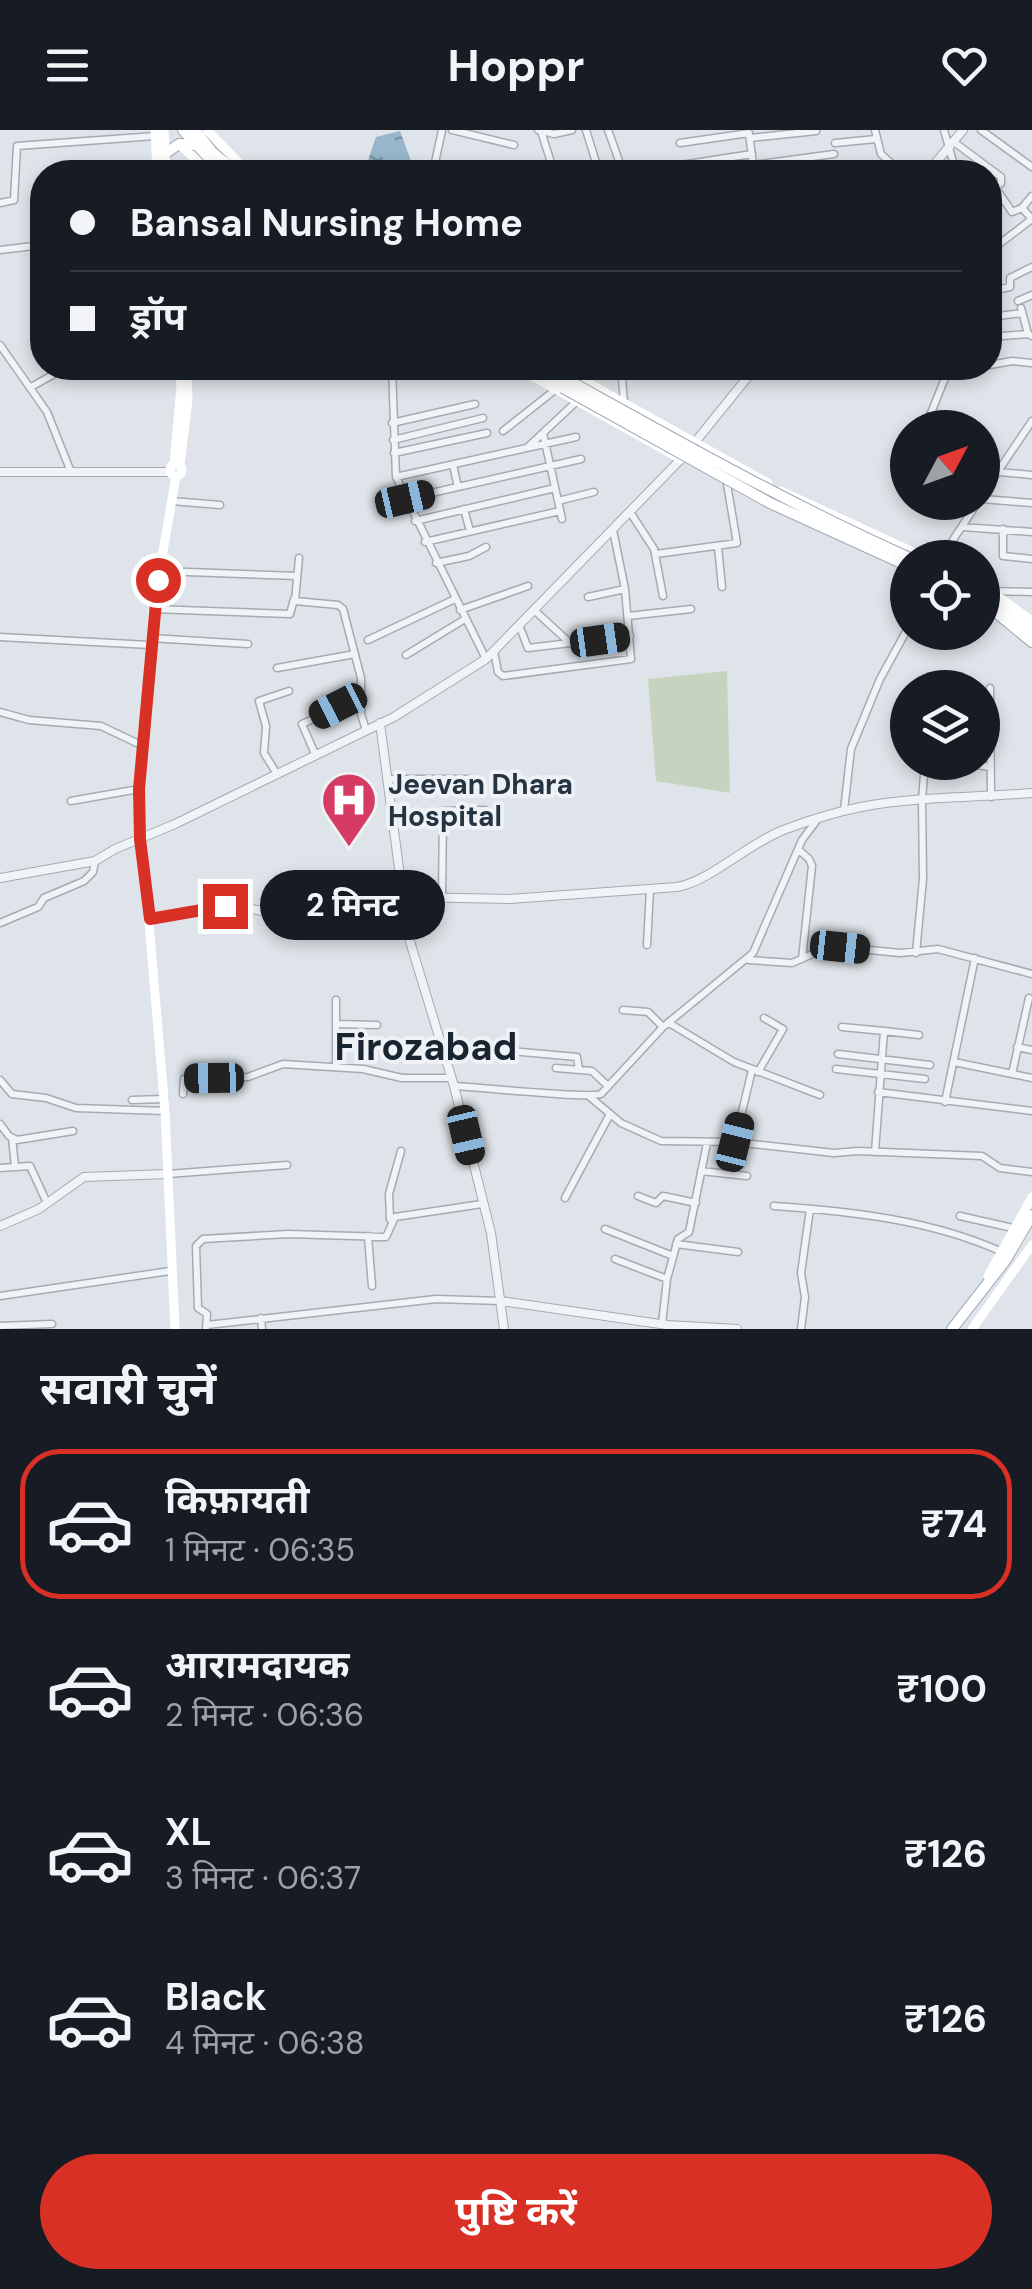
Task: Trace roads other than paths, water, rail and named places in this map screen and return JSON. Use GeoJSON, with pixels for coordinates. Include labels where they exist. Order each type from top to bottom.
{"type":"FeatureCollection","features":[{"type":"Feature","properties":{"kind":"main road"},"geometry":{"type":"LineString","coordinates":[[183,130],[210,160]]}},
{"type":"Feature","properties":{"kind":"main road"},"geometry":{"type":"LineString","coordinates":[[195,130],[222,160]]}},
{"type":"Feature","properties":{"kind":"main road"},"geometry":{"type":"LineString","coordinates":[[207,130],[236,160]]}},
{"type":"Feature","properties":{"kind":"main road"},"geometry":{"type":"LineString","coordinates":[[158,132],[165,160]]}},
{"type":"Feature","properties":{"kind":"main road"},"geometry":{"type":"LineString","coordinates":[[157,160],[158,132]]}},
{"type":"Feature","properties":{"kind":"main road"},"geometry":{"type":"LineString","coordinates":[[164,155],[179,144],[194,145]]}},
{"type":"Feature","properties":{"kind":"main road"},"geometry":{"type":"LineString","coordinates":[[179,144],[197,160]]}},
{"type":"Feature","properties":{"kind":"main road"},"geometry":{"type":"LineString","coordinates":[[175,1329],[165,1111],[140,839],[139,789],[153,609],[172,500],[180,380]]}},
{"type":"Feature","properties":{"kind":"main road"},"geometry":{"type":"LineString","coordinates":[[175,469],[188,400],[187,380]]}},
{"type":"Feature","properties":{"kind":"main road"},"geometry":{"type":"LineString","coordinates":[[547,380],[788,502],[890,549]]}},
{"type":"Feature","properties":{"kind":"main road"},"geometry":{"type":"LineString","coordinates":[[551,380],[770,503],[890,560]]}},
{"type":"Feature","properties":{"kind":"main road"},"geometry":{"type":"LineString","coordinates":[[557,380],[576,402],[681,459],[804,524],[890,560]]}},
{"type":"Feature","properties":{"kind":"main road"},"geometry":{"type":"LineString","coordinates":[[582,380],[776,488],[890,541]]}},
{"type":"Feature","properties":{"kind":"main road"},"geometry":{"type":"LineString","coordinates":[[1000,599],[1032,621]]}},
{"type":"Feature","properties":{"kind":"main road"},"geometry":{"type":"LineString","coordinates":[[1000,602],[1032,631]]}},
{"type":"Feature","properties":{"kind":"main road"},"geometry":{"type":"LineString","coordinates":[[1000,618],[1032,642]]}},
{"type":"Feature","properties":{"kind":"main road"},"geometry":{"type":"LineString","coordinates":[[1000,619],[1032,650]]}},
{"type":"Feature","properties":{"kind":"main road"},"geometry":{"type":"LineString","coordinates":[[949,1329],[1004,1252],[1032,1197]]}},
{"type":"Feature","properties":{"kind":"main road"},"geometry":{"type":"LineString","coordinates":[[949,1329],[1005,1261],[1032,1215]]}},
{"type":"Feature","properties":{"kind":"main road"},"geometry":{"type":"LineString","coordinates":[[961,1329],[1001,1278],[1032,1228]]}},
{"type":"Feature","properties":{"kind":"main road"},"geometry":{"type":"LineString","coordinates":[[973,1329],[1032,1245]]}},
{"type":"Feature","properties":{"kind":"street"},"geometry":{"type":"LineString","coordinates":[[436,160],[442,130]]}},
{"type":"Feature","properties":{"kind":"street"},"geometry":{"type":"LineString","coordinates":[[452,130],[514,145]]}},
{"type":"Feature","properties":{"kind":"street"},"geometry":{"type":"LineString","coordinates":[[539,130],[554,134],[572,130]]}},
{"type":"Feature","properties":{"kind":"street"},"geometry":{"type":"LineString","coordinates":[[539,130],[550,160]]}},
{"type":"Feature","properties":{"kind":"street"},"geometry":{"type":"LineString","coordinates":[[586,130],[595,160]]}},
{"type":"Feature","properties":{"kind":"street"},"geometry":{"type":"LineString","coordinates":[[608,130],[619,160]]}},
{"type":"Feature","properties":{"kind":"street"},"geometry":{"type":"LineString","coordinates":[[680,142],[816,130]]}},
{"type":"Feature","properties":{"kind":"street"},"geometry":{"type":"LineString","coordinates":[[944,130],[954,160]]}},
{"type":"Feature","properties":{"kind":"street"},"geometry":{"type":"LineString","coordinates":[[938,160],[963,130]]}},
{"type":"Feature","properties":{"kind":"street"},"geometry":{"type":"LineString","coordinates":[[982,130],[1032,167]]}},
{"type":"Feature","properties":{"kind":"street"},"geometry":{"type":"LineString","coordinates":[[0,203],[14,200],[17,146],[158,132]]}},
{"type":"Feature","properties":{"kind":"street"},"geometry":{"type":"LineString","coordinates":[[749,134],[753,160]]}},
{"type":"Feature","properties":{"kind":"street"},"geometry":{"type":"LineString","coordinates":[[835,142],[876,135],[881,154],[888,160]]}},
{"type":"Feature","properties":{"kind":"street"},"geometry":{"type":"LineString","coordinates":[[951,145],[974,160]]}},
{"type":"Feature","properties":{"kind":"street"},"geometry":{"type":"LineString","coordinates":[[713,160],[752,154]]}},
{"type":"Feature","properties":{"kind":"street"},"geometry":{"type":"LineString","coordinates":[[800,160],[834,154]]}},
{"type":"Feature","properties":{"kind":"street"},"geometry":{"type":"LineString","coordinates":[[1002,200],[1012,212],[1022,208],[1032,196]]}},
{"type":"Feature","properties":{"kind":"street"},"geometry":{"type":"LineString","coordinates":[[1002,242],[1032,219],[1022,208]]}},
{"type":"Feature","properties":{"kind":"street"},"geometry":{"type":"LineString","coordinates":[[0,250],[30,246]]}},
{"type":"Feature","properties":{"kind":"street"},"geometry":{"type":"LineString","coordinates":[[1002,289],[1010,287],[1010,278],[1032,267]]}},
{"type":"Feature","properties":{"kind":"street"},"geometry":{"type":"LineString","coordinates":[[1002,314],[1021,307],[1032,295]]}},
{"type":"Feature","properties":{"kind":"street"},"geometry":{"type":"LineString","coordinates":[[1002,336],[1030,335],[1021,307]]}},
{"type":"Feature","properties":{"kind":"street"},"geometry":{"type":"LineString","coordinates":[[0,345],[31,387],[56,431],[71,472]]}},
{"type":"Feature","properties":{"kind":"street"},"geometry":{"type":"LineString","coordinates":[[1002,363],[1032,363]]}},
{"type":"Feature","properties":{"kind":"street"},"geometry":{"type":"LineString","coordinates":[[31,387],[44,380]]}},
{"type":"Feature","properties":{"kind":"street"},"geometry":{"type":"LineString","coordinates":[[392,380],[396,477],[486,659]]}},
{"type":"Feature","properties":{"kind":"street"},"geometry":{"type":"LineString","coordinates":[[622,380],[624,404]]}},
{"type":"Feature","properties":{"kind":"street"},"geometry":{"type":"LineString","coordinates":[[0,878],[95,861],[419,703],[486,659],[681,459],[744,380]]}},
{"type":"Feature","properties":{"kind":"street"},"geometry":{"type":"LineString","coordinates":[[932,410],[945,380]]}},
{"type":"Feature","properties":{"kind":"street"},"geometry":{"type":"LineString","coordinates":[[504,431],[562,386]]}},
{"type":"Feature","properties":{"kind":"street"},"geometry":{"type":"LineString","coordinates":[[528,447],[576,402]]}},
{"type":"Feature","properties":{"kind":"street"},"geometry":{"type":"LineString","coordinates":[[392,423],[475,404]]}},
{"type":"Feature","properties":{"kind":"street"},"geometry":{"type":"LineString","coordinates":[[393,440],[483,418]]}},
{"type":"Feature","properties":{"kind":"street"},"geometry":{"type":"LineString","coordinates":[[1000,469],[1032,420]]}},
{"type":"Feature","properties":{"kind":"street"},"geometry":{"type":"LineString","coordinates":[[425,542],[561,515],[544,433]]}},
{"type":"Feature","properties":{"kind":"street"},"geometry":{"type":"LineString","coordinates":[[394,454],[488,434]]}},
{"type":"Feature","properties":{"kind":"street"},"geometry":{"type":"LineString","coordinates":[[396,477],[576,437]]}},
{"type":"Feature","properties":{"kind":"street"},"geometry":{"type":"LineString","coordinates":[[405,499],[580,459]]}},
{"type":"Feature","properties":{"kind":"street"},"geometry":{"type":"LineString","coordinates":[[452,464],[458,487]]}},
{"type":"Feature","properties":{"kind":"street"},"geometry":{"type":"LineString","coordinates":[[0,472],[175,469]]}},
{"type":"Feature","properties":{"kind":"street"},"geometry":{"type":"LineString","coordinates":[[1000,472],[1032,474]]}},
{"type":"Feature","properties":{"kind":"street"},"geometry":{"type":"LineString","coordinates":[[656,554],[734,545],[738,541],[728,484]]}},
{"type":"Feature","properties":{"kind":"street"},"geometry":{"type":"LineString","coordinates":[[415,521],[556,488]]}},
{"type":"Feature","properties":{"kind":"street"},"geometry":{"type":"LineString","coordinates":[[558,501],[594,492]]}},
{"type":"Feature","properties":{"kind":"street"},"geometry":{"type":"LineString","coordinates":[[172,500],[220,505]]}},
{"type":"Feature","properties":{"kind":"street"},"geometry":{"type":"LineString","coordinates":[[1000,500],[1032,503]]}},
{"type":"Feature","properties":{"kind":"street"},"geometry":{"type":"LineString","coordinates":[[464,509],[470,532]]}},
{"type":"Feature","properties":{"kind":"street"},"geometry":{"type":"LineString","coordinates":[[630,512],[656,554],[663,596]]}},
{"type":"Feature","properties":{"kind":"street"},"geometry":{"type":"LineString","coordinates":[[953,540],[966,520]]}},
{"type":"Feature","properties":{"kind":"street"},"geometry":{"type":"LineString","coordinates":[[962,526],[1032,532]]}},
{"type":"Feature","properties":{"kind":"street"},"geometry":{"type":"LineString","coordinates":[[494,650],[498,672],[503,676],[630,660],[633,655],[625,589],[612,530]]}},
{"type":"Feature","properties":{"kind":"street"},"geometry":{"type":"LineString","coordinates":[[1003,530],[1002,556],[1032,560]]}},
{"type":"Feature","properties":{"kind":"street"},"geometry":{"type":"LineString","coordinates":[[436,563],[469,556],[486,546]]}},
{"type":"Feature","properties":{"kind":"street"},"geometry":{"type":"LineString","coordinates":[[718,546],[722,587]]}},
{"type":"Feature","properties":{"kind":"street"},"geometry":{"type":"LineString","coordinates":[[153,609],[291,614],[299,558]]}},
{"type":"Feature","properties":{"kind":"street"},"geometry":{"type":"LineString","coordinates":[[160,570],[296,576]]}},
{"type":"Feature","properties":{"kind":"street"},"geometry":{"type":"LineString","coordinates":[[406,655],[463,614],[528,586]]}},
{"type":"Feature","properties":{"kind":"street"},"geometry":{"type":"LineString","coordinates":[[588,597],[625,589]]}},
{"type":"Feature","properties":{"kind":"street"},"geometry":{"type":"LineString","coordinates":[[1000,590],[1032,592]]}},
{"type":"Feature","properties":{"kind":"street"},"geometry":{"type":"LineString","coordinates":[[294,599],[340,606],[355,654],[366,730]]}},
{"type":"Feature","properties":{"kind":"street"},"geometry":{"type":"LineString","coordinates":[[368,640],[454,599]]}},
{"type":"Feature","properties":{"kind":"street"},"geometry":{"type":"LineString","coordinates":[[534,610],[570,644]]}},
{"type":"Feature","properties":{"kind":"street"},"geometry":{"type":"LineString","coordinates":[[628,616],[691,610]]}},
{"type":"Feature","properties":{"kind":"street"},"geometry":{"type":"LineString","coordinates":[[519,624],[526,648],[630,636]]}},
{"type":"Feature","properties":{"kind":"street"},"geometry":{"type":"LineString","coordinates":[[0,637],[248,644]]}},
{"type":"Feature","properties":{"kind":"street"},"geometry":{"type":"LineString","coordinates":[[844,810],[850,749],[896,650]]}},
{"type":"Feature","properties":{"kind":"street"},"geometry":{"type":"LineString","coordinates":[[277,668],[355,654]]}},
{"type":"Feature","properties":{"kind":"street"},"geometry":{"type":"LineString","coordinates":[[276,774],[264,753],[266,723],[258,700],[289,692]]}},
{"type":"Feature","properties":{"kind":"street"},"geometry":{"type":"LineString","coordinates":[[315,754],[302,724],[362,697]]}},
{"type":"Feature","properties":{"kind":"street"},"geometry":{"type":"LineString","coordinates":[[0,712],[30,720],[102,726],[141,745]]}},
{"type":"Feature","properties":{"kind":"street"},"geometry":{"type":"LineString","coordinates":[[380,723],[401,901],[453,1082],[496,1256],[504,1329]]}},
{"type":"Feature","properties":{"kind":"street"},"geometry":{"type":"LineString","coordinates":[[388,779],[470,780]]}},
{"type":"Feature","properties":{"kind":"street"},"geometry":{"type":"LineString","coordinates":[[916,953],[923,879],[924,780]]}},
{"type":"Feature","properties":{"kind":"street"},"geometry":{"type":"LineString","coordinates":[[990,780],[991,796]]}},
{"type":"Feature","properties":{"kind":"street"},"geometry":{"type":"LineString","coordinates":[[71,800],[139,789]]}},
{"type":"Feature","properties":{"kind":"street"},"geometry":{"type":"LineString","coordinates":[[150,919],[231,905],[290,916],[362,914],[401,901],[509,899],[693,883],[757,842],[844,810],[1032,792]]}},
{"type":"Feature","properties":{"kind":"street"},"geometry":{"type":"LineString","coordinates":[[442,898],[443,812],[485,810]]}},
{"type":"Feature","properties":{"kind":"street"},"geometry":{"type":"LineString","coordinates":[[183,1094],[184,1079],[248,1077],[284,1064],[598,1096],[666,1025],[748,960],[817,819]]}},
{"type":"Feature","properties":{"kind":"street"},"geometry":{"type":"LineString","coordinates":[[799,850],[812,866],[802,960]]}},
{"type":"Feature","properties":{"kind":"street"},"geometry":{"type":"LineString","coordinates":[[0,922],[38,908],[44,898],[88,879],[94,872],[95,861]]}},
{"type":"Feature","properties":{"kind":"street"},"geometry":{"type":"LineString","coordinates":[[647,944],[650,889]]}},
{"type":"Feature","properties":{"kind":"street"},"geometry":{"type":"LineString","coordinates":[[748,960],[792,962],[840,947],[916,953],[946,949],[1032,974]]}},
{"type":"Feature","properties":{"kind":"street"},"geometry":{"type":"LineString","coordinates":[[945,1102],[975,958]]}},
{"type":"Feature","properties":{"kind":"street"},"geometry":{"type":"LineString","coordinates":[[1012,1074],[1017,1047],[1028,1021],[1029,998]]}},
{"type":"Feature","properties":{"kind":"street"},"geometry":{"type":"LineString","coordinates":[[336,1000],[336,1067]]}},
{"type":"Feature","properties":{"kind":"street"},"geometry":{"type":"LineString","coordinates":[[623,1010],[648,1012],[755,1071],[820,1095]]}},
{"type":"Feature","properties":{"kind":"street"},"geometry":{"type":"LineString","coordinates":[[735,1142],[755,1071],[784,1028],[764,1018]]}},
{"type":"Feature","properties":{"kind":"street"},"geometry":{"type":"LineString","coordinates":[[336,1024],[377,1025]]}},
{"type":"Feature","properties":{"kind":"street"},"geometry":{"type":"LineString","coordinates":[[842,1027],[919,1035]]}},
{"type":"Feature","properties":{"kind":"street"},"geometry":{"type":"LineString","coordinates":[[874,1152],[884,1032]]}},
{"type":"Feature","properties":{"kind":"street"},"geometry":{"type":"LineString","coordinates":[[1017,1047],[1032,1050]]}},
{"type":"Feature","properties":{"kind":"street"},"geometry":{"type":"LineString","coordinates":[[501,1050],[574,1056],[579,1058],[579,1070]]}},
{"type":"Feature","properties":{"kind":"street"},"geometry":{"type":"LineString","coordinates":[[838,1054],[930,1064]]}},
{"type":"Feature","properties":{"kind":"street"},"geometry":{"type":"LineString","coordinates":[[954,1062],[1032,1078]]}},
{"type":"Feature","properties":{"kind":"street"},"geometry":{"type":"LineString","coordinates":[[556,1068],[592,1071],[608,1086]]}},
{"type":"Feature","properties":{"kind":"street"},"geometry":{"type":"LineString","coordinates":[[836,1069],[925,1079]]}},
{"type":"Feature","properties":{"kind":"street"},"geometry":{"type":"LineString","coordinates":[[0,1080],[12,1094],[46,1098],[76,1108],[165,1111]]}},
{"type":"Feature","properties":{"kind":"street"},"geometry":{"type":"LineString","coordinates":[[878,1092],[1032,1111]]}},
{"type":"Feature","properties":{"kind":"street"},"geometry":{"type":"LineString","coordinates":[[590,1098],[610,1116],[652,1138],[825,1152],[982,1156],[1004,1170],[1032,1172]]}},
{"type":"Feature","properties":{"kind":"street"},"geometry":{"type":"LineString","coordinates":[[132,1100],[164,1099]]}},
{"type":"Feature","properties":{"kind":"street"},"geometry":{"type":"LineString","coordinates":[[564,1198],[610,1116]]}},
{"type":"Feature","properties":{"kind":"street"},"geometry":{"type":"LineString","coordinates":[[0,1124],[12,1138],[15,1166]]}},
{"type":"Feature","properties":{"kind":"street"},"geometry":{"type":"LineString","coordinates":[[12,1138],[73,1131]]}},
{"type":"Feature","properties":{"kind":"street"},"geometry":{"type":"LineString","coordinates":[[662,1324],[667,1279],[676,1244],[689,1232],[706,1143]]}},
{"type":"Feature","properties":{"kind":"street"},"geometry":{"type":"LineString","coordinates":[[401,1151],[388,1194],[388,1236],[288,1234],[199,1241],[198,1308],[206,1314],[207,1327],[436,1299],[501,1301],[693,1328],[737,1329]]}},
{"type":"Feature","properties":{"kind":"street"},"geometry":{"type":"LineString","coordinates":[[0,1168],[30,1166],[47,1203]]}},
{"type":"Feature","properties":{"kind":"street"},"geometry":{"type":"LineString","coordinates":[[0,1226],[47,1203],[84,1178],[287,1166]]}},
{"type":"Feature","properties":{"kind":"street"},"geometry":{"type":"LineString","coordinates":[[702,1172],[746,1176]]}},
{"type":"Feature","properties":{"kind":"street"},"geometry":{"type":"LineString","coordinates":[[638,1196],[656,1203],[664,1196],[696,1203]]}},
{"type":"Feature","properties":{"kind":"street"},"geometry":{"type":"LineString","coordinates":[[390,1220],[395,1216],[482,1204]]}},
{"type":"Feature","properties":{"kind":"street"},"geometry":{"type":"LineString","coordinates":[[774,1206],[810,1208],[938,1229],[1004,1252]]}},
{"type":"Feature","properties":{"kind":"street"},"geometry":{"type":"LineString","coordinates":[[800,1329],[805,1297],[800,1273],[810,1208]]}},
{"type":"Feature","properties":{"kind":"street"},"geometry":{"type":"LineString","coordinates":[[960,1216],[1017,1228]]}},
{"type":"Feature","properties":{"kind":"street"},"geometry":{"type":"LineString","coordinates":[[605,1229],[673,1256]]}},
{"type":"Feature","properties":{"kind":"street"},"geometry":{"type":"LineString","coordinates":[[368,1236],[372,1286]]}},
{"type":"Feature","properties":{"kind":"street"},"geometry":{"type":"LineString","coordinates":[[676,1244],[738,1252]]}},
{"type":"Feature","properties":{"kind":"street"},"geometry":{"type":"LineString","coordinates":[[615,1259],[667,1279]]}},
{"type":"Feature","properties":{"kind":"street"},"geometry":{"type":"LineString","coordinates":[[0,1296],[170,1271]]}},
{"type":"Feature","properties":{"kind":"street"},"geometry":{"type":"LineString","coordinates":[[261,1318],[262,1329]]}},
{"type":"Feature","properties":{"kind":"street"},"geometry":{"type":"LineString","coordinates":[[0,1326],[52,1324]]}},
{"type":"Feature","properties":{"kind":"water"},"geometry":{"type":"Polygon","coordinates":[[[400,131],[411,160],[368,160],[376,137],[400,131]]]}},
{"type":"Feature","properties":{"kind":"place","name":"Jeevan Dhara Hospital"},"geometry":{"type":"Point","coordinates":[349,849]}},
{"type":"Feature","properties":{"kind":"district","name":"Firozabad"},"geometry":{"type":"Point","coordinates":[426,1047]}}]}
